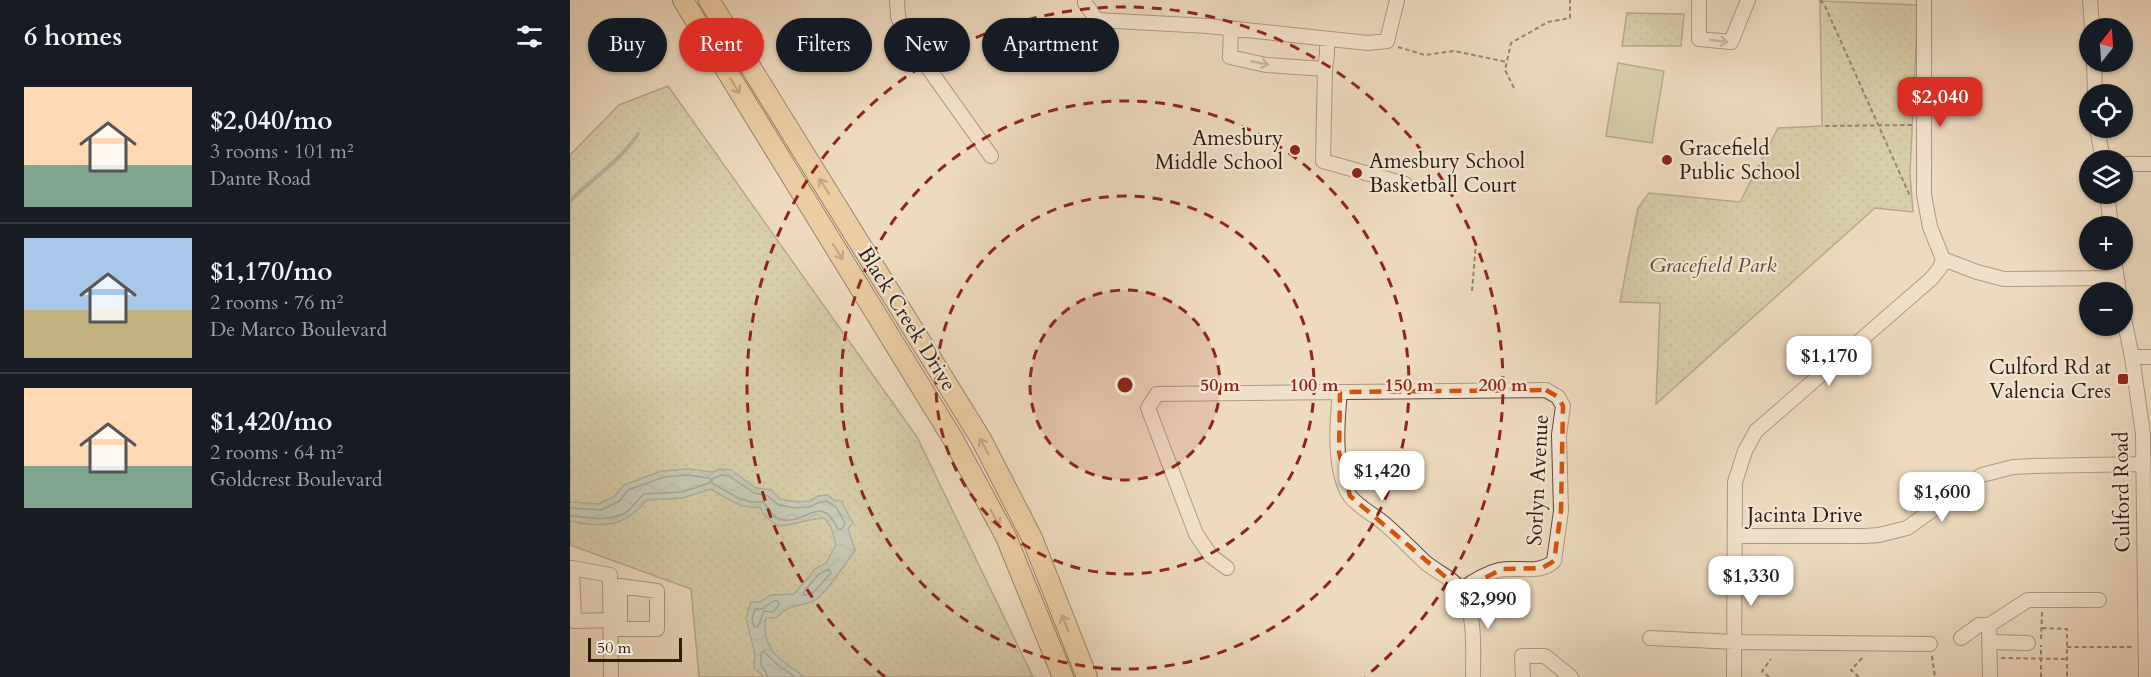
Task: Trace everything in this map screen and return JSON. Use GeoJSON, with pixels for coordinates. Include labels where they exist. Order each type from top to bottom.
{"type":"FeatureCollection","features":[{"type":"Feature","properties":{"kind":"highway","name":"Black Creek Drive"},"geometry":{"type":"LineString","coordinates":[[683,0],[953,439],[1006,537],[1063,677]]}},
{"type":"Feature","properties":{"kind":"highway","name":"Black Creek Drive"},"geometry":{"type":"LineString","coordinates":[[709,0],[981,439],[1032,538],[1087,677]]}},
{"type":"Feature","properties":{"kind":"street"},"geometry":{"type":"LineString","coordinates":[[897,0],[898,16],[904,34],[992,156]]}},
{"type":"Feature","properties":{"kind":"street"},"geometry":{"type":"LineString","coordinates":[[1085,2],[1096,20],[1232,28],[1368,44],[1388,41],[1397,0]]}},
{"type":"Feature","properties":{"kind":"street"},"geometry":{"type":"LineString","coordinates":[[1699,0],[1699,39],[1731,42],[1748,0]]}},
{"type":"Feature","properties":{"kind":"street"},"geometry":{"type":"LineString","coordinates":[[1734,677],[1735,482],[1745,451],[1756,431],[1931,279],[1940,268],[1943,259],[1930,227],[1924,195],[1924,0]]}},
{"type":"Feature","properties":{"kind":"street"},"geometry":{"type":"LineString","coordinates":[[2090,0],[2091,18]]}},
{"type":"Feature","properties":{"kind":"street"},"geometry":{"type":"LineString","coordinates":[[1232,28],[1230,57],[1266,65],[1324,69]]}},
{"type":"Feature","properties":{"kind":"street"},"geometry":{"type":"LineString","coordinates":[[1327,39],[1328,54],[1324,69],[1323,161],[1405,183]]}},
{"type":"Feature","properties":{"kind":"street"},"geometry":{"type":"LineString","coordinates":[[2133,164],[2151,164]]}},
{"type":"Feature","properties":{"kind":"street"},"geometry":{"type":"LineString","coordinates":[[1943,259],[2004,279],[2116,278]]}},
{"type":"Feature","properties":{"kind":"street"},"geometry":{"type":"LineString","coordinates":[[2115,270],[2117,282]]}},
{"type":"Feature","properties":{"kind":"street","name":"Culford Road"},"geometry":{"type":"LineString","coordinates":[[2128,336],[2143,434],[2148,540],[2146,677]]}},
{"type":"Feature","properties":{"kind":"street"},"geometry":{"type":"LineString","coordinates":[[2132,357],[2151,357]]}},
{"type":"Feature","properties":{"kind":"street","name":"Sorlyn Avenue"},"geometry":{"type":"LineString","coordinates":[[1227,568],[1207,551],[1196,534],[1148,408],[1157,394],[1546,390],[1558,397],[1563,406],[1559,435],[1561,511],[1554,561],[1542,568],[1502,569],[1472,581],[1461,590]]}},
{"type":"Feature","properties":{"kind":"street"},"geometry":{"type":"LineString","coordinates":[[1340,392],[1337,414],[1339,452],[1344,480],[1350,496],[1461,590],[1470,612],[1473,677]]}},
{"type":"Feature","properties":{"kind":"street","name":"Jacinta Drive"},"geometry":{"type":"LineString","coordinates":[[1736,536],[1879,535],[1907,528],[1982,475],[1994,471],[2033,465],[2143,464]]}},
{"type":"Feature","properties":{"kind":"street"},"geometry":{"type":"LineString","coordinates":[[615,625],[574,621],[572,568],[610,575],[615,625],[619,677]]}},
{"type":"Feature","properties":{"kind":"street"},"geometry":{"type":"LineString","coordinates":[[1961,638],[1979,625],[1989,625],[2028,600],[2099,600]]}},
{"type":"Feature","properties":{"kind":"street"},"geometry":{"type":"LineString","coordinates":[[611,677],[615,625]]}},
{"type":"Feature","properties":{"kind":"street"},"geometry":{"type":"LineString","coordinates":[[1989,625],[1990,677]]}},
{"type":"Feature","properties":{"kind":"street"},"geometry":{"type":"LineString","coordinates":[[1650,638],[1735,642],[1930,645]]}},
{"type":"Feature","properties":{"kind":"street"},"geometry":{"type":"LineString","coordinates":[[1989,642],[2028,643]]}},
{"type":"Feature","properties":{"kind":"street"},"geometry":{"type":"LineString","coordinates":[[1523,677],[1522,656],[1545,656],[1571,677]]}},
{"type":"Feature","properties":{"kind":"path"},"geometry":{"type":"LineString","coordinates":[[1514,88],[1505,70],[1511,43],[1548,22],[1570,18],[1570,0]]}},
{"type":"Feature","properties":{"kind":"path"},"geometry":{"type":"LineString","coordinates":[[1820,0],[1825,6],[1913,202],[1926,208]]}},
{"type":"Feature","properties":{"kind":"path"},"geometry":{"type":"LineString","coordinates":[[1379,42],[1425,55],[1455,51],[1507,62]]}},
{"type":"Feature","properties":{"kind":"path"},"geometry":{"type":"LineString","coordinates":[[1825,126],[1924,125]]}},
{"type":"Feature","properties":{"kind":"path"},"geometry":{"type":"LineString","coordinates":[[1472,291],[1476,243]]}},
{"type":"Feature","properties":{"kind":"path"},"geometry":{"type":"LineString","coordinates":[[2041,677],[2042,600]]}},
{"type":"Feature","properties":{"kind":"path"},"geometry":{"type":"LineString","coordinates":[[2042,628],[2067,629],[2067,677]]}},
{"type":"Feature","properties":{"kind":"path"},"geometry":{"type":"LineString","coordinates":[[1859,677],[1851,670],[1876,644]]}},
{"type":"Feature","properties":{"kind":"path"},"geometry":{"type":"LineString","coordinates":[[1930,645],[1935,677]]}},
{"type":"Feature","properties":{"kind":"path"},"geometry":{"type":"LineString","coordinates":[[2067,647],[2145,648]]}},
{"type":"Feature","properties":{"kind":"path"},"geometry":{"type":"LineString","coordinates":[[1989,658],[2067,659]]}},
{"type":"Feature","properties":{"kind":"path"},"geometry":{"type":"LineString","coordinates":[[1770,677],[1762,671],[1771,659]]}},
{"type":"Feature","properties":{"kind":"highlighted area"},"geometry":{"type":"Polygon","coordinates":[[[1546,390],[1558,397],[1563,406],[1561,511],[1554,561],[1542,568],[1502,569],[1461,590],[1350,496],[1339,452],[1340,392],[1546,390]]]}},
{"type":"Feature","properties":{"kind":"green space","name":"Gracefield Park"},"geometry":{"type":"Polygon","coordinates":[[[1820,1],[1918,5],[1910,174],[1913,212],[1875,208],[1656,404],[1660,303],[1620,302],[1638,208],[1649,193],[1740,202],[1778,128],[1822,126],[1820,1]]]}},
{"type":"Feature","properties":{"kind":"green space"},"geometry":{"type":"Polygon","coordinates":[[[1627,13],[1684,14],[1681,46],[1622,46],[1627,13]]]}},
{"type":"Feature","properties":{"kind":"green space"},"geometry":{"type":"Polygon","coordinates":[[[1618,63],[1664,71],[1652,143],[1606,136],[1618,63]]]}},
{"type":"Feature","properties":{"kind":"green space"},"geometry":{"type":"Polygon","coordinates":[[[668,86],[917,437],[1033,677],[699,677],[691,589],[570,545],[570,155],[619,105],[668,86]]]}},
{"type":"Feature","properties":{"kind":"water"},"geometry":{"type":"Polygon","coordinates":[[[688,469],[713,472],[720,469],[731,470],[756,488],[771,490],[780,499],[797,502],[809,501],[818,496],[828,495],[834,500],[841,501],[853,523],[848,529],[855,550],[836,578],[818,598],[789,608],[776,618],[766,618],[766,638],[770,647],[781,660],[805,677],[764,677],[754,668],[755,654],[746,618],[751,602],[760,602],[771,595],[794,594],[815,569],[826,563],[836,545],[831,527],[824,518],[778,526],[764,515],[760,507],[740,505],[710,489],[683,498],[646,500],[630,516],[612,523],[603,525],[570,521],[570,502],[599,504],[615,496],[624,485],[662,471],[688,469]]]}},
{"type":"Feature","properties":{"kind":"waterway"},"geometry":{"type":"LineString","coordinates":[[570,201],[615,161],[638,134]]}},
{"type":"Feature","properties":{"kind":"place","name":"Amesbury Middle School"},"geometry":{"type":"Point","coordinates":[1295,150]}},
{"type":"Feature","properties":{"kind":"place","name":"Gracefield Public School"},"geometry":{"type":"Point","coordinates":[1667,160]}},
{"type":"Feature","properties":{"kind":"place","name":"Amesbury School Basketball Court"},"geometry":{"type":"Point","coordinates":[1357,173]}},
{"type":"Feature","properties":{"kind":"place","name":"Culford Rd at Valencia Cres"},"geometry":{"type":"Point","coordinates":[2123,379]}}]}
